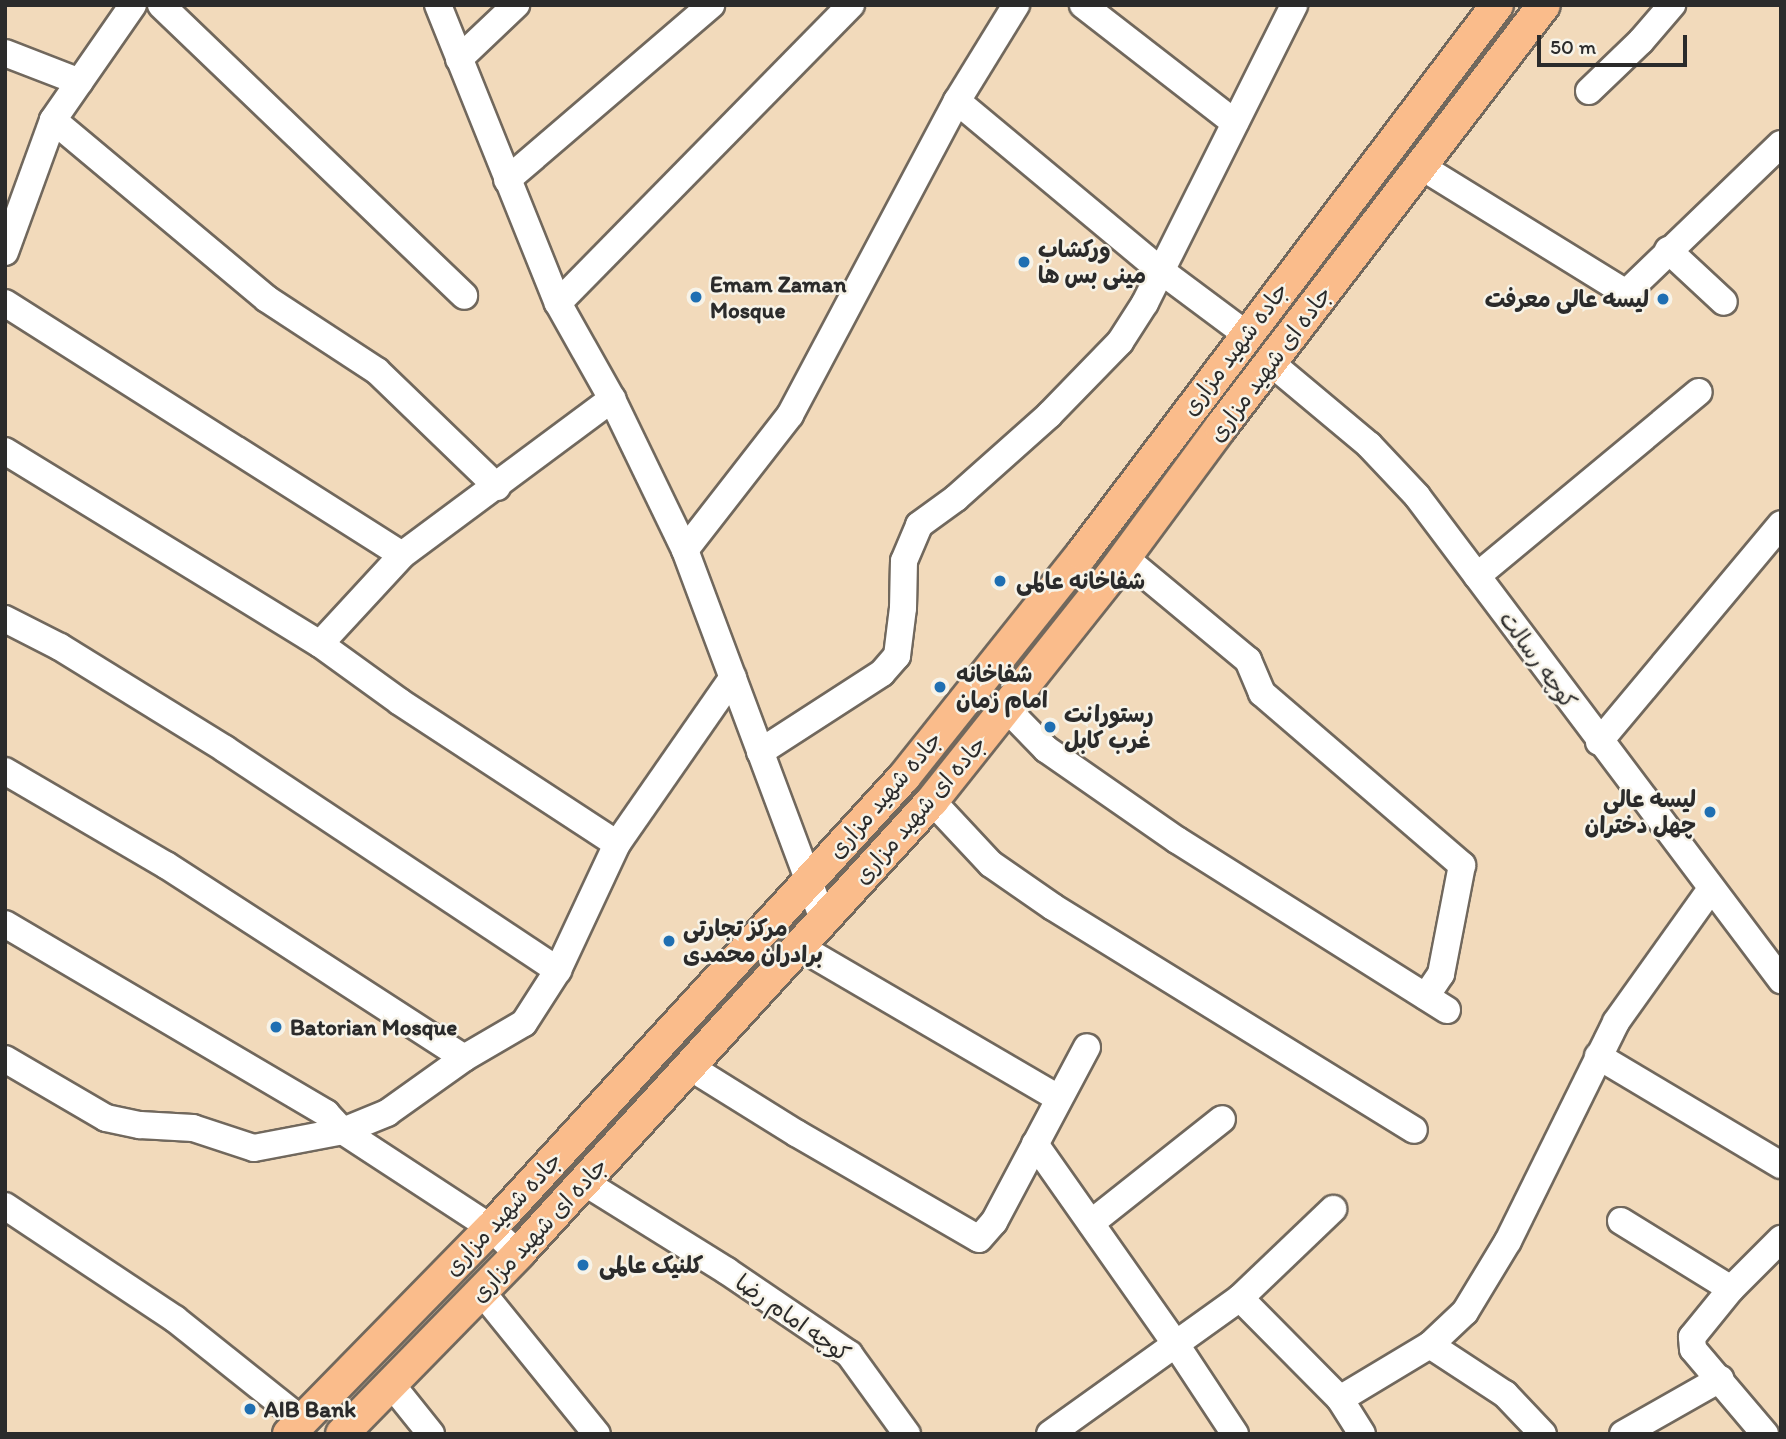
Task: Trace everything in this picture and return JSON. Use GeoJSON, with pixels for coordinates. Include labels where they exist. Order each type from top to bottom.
{"type":"FeatureCollection","features":[{"type":"Feature","properties":{"kind":"main road","name":"جاده شهید مزاری"},"geometry":{"type":"LineString","coordinates":[[296,1427],[491,1228],[904,776],[978,686],[1497,5]]}},
{"type":"Feature","properties":{"kind":"main road","name":"جاده ای شهید مزاری"},"geometry":{"type":"LineString","coordinates":[[342,1434],[518,1254],[932,801],[1125,558],[1544,5]]}},
{"type":"Feature","properties":{"kind":"street"},"geometry":{"type":"LineString","coordinates":[[5,252],[15,191],[53,120],[132,5]]}},
{"type":"Feature","properties":{"kind":"street"},"geometry":{"type":"LineString","coordinates":[[160,5],[464,296]]}},
{"type":"Feature","properties":{"kind":"street"},"geometry":{"type":"LineString","coordinates":[[438,5],[558,303],[612,399],[685,550],[824,921]]}},
{"type":"Feature","properties":{"kind":"street"},"geometry":{"type":"LineString","coordinates":[[459,59],[516,5]]}},
{"type":"Feature","properties":{"kind":"street"},"geometry":{"type":"LineString","coordinates":[[507,180],[711,5]]}},
{"type":"Feature","properties":{"kind":"street"},"geometry":{"type":"LineString","coordinates":[[558,303],[850,5]]}},
{"type":"Feature","properties":{"kind":"street"},"geometry":{"type":"LineString","coordinates":[[685,550],[790,415],[957,101],[1016,5]]}},
{"type":"Feature","properties":{"kind":"street"},"geometry":{"type":"LineString","coordinates":[[1083,5],[1234,123]]}},
{"type":"Feature","properties":{"kind":"street"},"geometry":{"type":"LineString","coordinates":[[760,752],[882,673],[897,656],[903,608],[904,561],[919,525],[957,498],[1049,415],[1120,342],[1145,303],[1294,5]]}},
{"type":"Feature","properties":{"kind":"street"},"geometry":{"type":"LineString","coordinates":[[1589,91],[1641,41],[1672,5]]}},
{"type":"Feature","properties":{"kind":"street"},"geometry":{"type":"LineString","coordinates":[[5,53],[80,82]]}},
{"type":"Feature","properties":{"kind":"street"},"geometry":{"type":"LineString","coordinates":[[957,101],[1160,270],[1246,334]]}},
{"type":"Feature","properties":{"kind":"street"},"geometry":{"type":"LineString","coordinates":[[53,120],[267,299],[377,371],[497,487]]}},
{"type":"Feature","properties":{"kind":"street"},"geometry":{"type":"LineString","coordinates":[[1422,167],[1619,292],[1626,293],[1668,250],[1775,158]]}},
{"type":"Feature","properties":{"kind":"street"},"geometry":{"type":"LineString","coordinates":[[1668,250],[1724,302]]}},
{"type":"Feature","properties":{"kind":"street"},"geometry":{"type":"LineString","coordinates":[[5,303],[402,555]]}},
{"type":"Feature","properties":{"kind":"street","name":"کوچه رسالت"},"geometry":{"type":"LineString","coordinates":[[1271,363],[1387,464],[1417,496],[1711,889],[1777,967]]}},
{"type":"Feature","properties":{"kind":"street"},"geometry":{"type":"LineString","coordinates":[[1477,576],[1699,392]]}},
{"type":"Feature","properties":{"kind":"street"},"geometry":{"type":"LineString","coordinates":[[320,644],[402,555],[612,399]]}},
{"type":"Feature","properties":{"kind":"street"},"geometry":{"type":"LineString","coordinates":[[5,451],[320,644],[400,702],[617,844]]}},
{"type":"Feature","properties":{"kind":"street"},"geometry":{"type":"LineString","coordinates":[[1599,742],[1781,524]]}},
{"type":"Feature","properties":{"kind":"street"},"geometry":{"type":"LineString","coordinates":[[1007,709],[1046,749],[1177,840],[1436,1003],[1462,865],[1262,693],[1248,660],[1125,558]]}},
{"type":"Feature","properties":{"kind":"street"},"geometry":{"type":"LineString","coordinates":[[5,620],[61,647],[225,749],[558,970]]}},
{"type":"Feature","properties":{"kind":"street"},"geometry":{"type":"LineString","coordinates":[[5,1059],[106,1118],[140,1125],[193,1128],[254,1148],[343,1131],[387,1113],[464,1058],[524,1023],[558,970],[617,844],[733,677]]}},
{"type":"Feature","properties":{"kind":"street"},"geometry":{"type":"LineString","coordinates":[[5,771],[166,865],[464,1058]]}},
{"type":"Feature","properties":{"kind":"street"},"geometry":{"type":"LineString","coordinates":[[932,801],[991,864],[1053,907],[1414,1130]]}},
{"type":"Feature","properties":{"kind":"street"},"geometry":{"type":"LineString","coordinates":[[1340,1399],[1430,1345],[1465,1312],[1508,1241],[1615,1021],[1711,889]]}},
{"type":"Feature","properties":{"kind":"street"},"geometry":{"type":"LineString","coordinates":[[5,924],[326,1114],[343,1131],[491,1228],[518,1254]]}},
{"type":"Feature","properties":{"kind":"street"},"geometry":{"type":"LineString","coordinates":[[800,947],[1058,1098]]}},
{"type":"Feature","properties":{"kind":"street"},"geometry":{"type":"LineString","coordinates":[[690,1067],[796,1133],[979,1239],[993,1222],[1087,1047]]}},
{"type":"Feature","properties":{"kind":"street"},"geometry":{"type":"LineString","coordinates":[[1598,1056],[1781,1165]]}},
{"type":"Feature","properties":{"kind":"street"},"geometry":{"type":"LineString","coordinates":[[1091,1223],[1222,1119]]}},
{"type":"Feature","properties":{"kind":"street"},"geometry":{"type":"LineString","coordinates":[[1035,1144],[1175,1343],[1235,1434]]}},
{"type":"Feature","properties":{"kind":"street","name":"کوچه امام رضا"},"geometry":{"type":"LineString","coordinates":[[583,1182],[727,1271],[849,1354],[907,1434]]}},
{"type":"Feature","properties":{"kind":"street"},"geometry":{"type":"LineString","coordinates":[[5,1206],[175,1319],[296,1427]]}},
{"type":"Feature","properties":{"kind":"street"},"geometry":{"type":"LineString","coordinates":[[1051,1434],[1087,1423],[1175,1343],[1240,1298],[1333,1209]]}},
{"type":"Feature","properties":{"kind":"street"},"geometry":{"type":"LineString","coordinates":[[1621,1221],[1731,1289]]}},
{"type":"Feature","properties":{"kind":"street"},"geometry":{"type":"LineString","coordinates":[[1765,1434],[1693,1349],[1692,1337],[1731,1289],[1781,1239]]}},
{"type":"Feature","properties":{"kind":"street"},"geometry":{"type":"LineString","coordinates":[[481,1291],[597,1434]]}},
{"type":"Feature","properties":{"kind":"street"},"geometry":{"type":"LineString","coordinates":[[1240,1298],[1340,1399],[1362,1434]]}},
{"type":"Feature","properties":{"kind":"street"},"geometry":{"type":"LineString","coordinates":[[1430,1345],[1505,1394],[1543,1434]]}},
{"type":"Feature","properties":{"kind":"street"},"geometry":{"type":"LineString","coordinates":[[1623,1434],[1720,1379]]}},
{"type":"Feature","properties":{"kind":"street"},"geometry":{"type":"LineString","coordinates":[[391,1384],[431,1434]]}},
{"type":"Feature","properties":{"kind":"place","name":"ورکشاب مینی بس ها"},"geometry":{"type":"Point","coordinates":[1024,262]}},
{"type":"Feature","properties":{"kind":"place","name":"Emam Zaman Mosque"},"geometry":{"type":"Point","coordinates":[696,297]}},
{"type":"Feature","properties":{"kind":"place","name":"لیسه عالی معرفت"},"geometry":{"type":"Point","coordinates":[1663,299]}},
{"type":"Feature","properties":{"kind":"place","name":"شفاخانه عالمی"},"geometry":{"type":"Point","coordinates":[1000,581]}},
{"type":"Feature","properties":{"kind":"place","name":"شفاخانه امام زمان"},"geometry":{"type":"Point","coordinates":[940,687]}},
{"type":"Feature","properties":{"kind":"place","name":"رستورانت غرب کابل"},"geometry":{"type":"Point","coordinates":[1050,727]}},
{"type":"Feature","properties":{"kind":"place","name":"لیسه عالی چهل دختران"},"geometry":{"type":"Point","coordinates":[1710,812]}},
{"type":"Feature","properties":{"kind":"place","name":"مرکز تجارتی برادران محمدی"},"geometry":{"type":"Point","coordinates":[669,941]}},
{"type":"Feature","properties":{"kind":"place","name":"Batorian Mosque"},"geometry":{"type":"Point","coordinates":[276,1027]}},
{"type":"Feature","properties":{"kind":"place","name":"کلنیک عالمی"},"geometry":{"type":"Point","coordinates":[583,1265]}},
{"type":"Feature","properties":{"kind":"place","name":"AIB Bank"},"geometry":{"type":"Point","coordinates":[250,1409]}}]}
